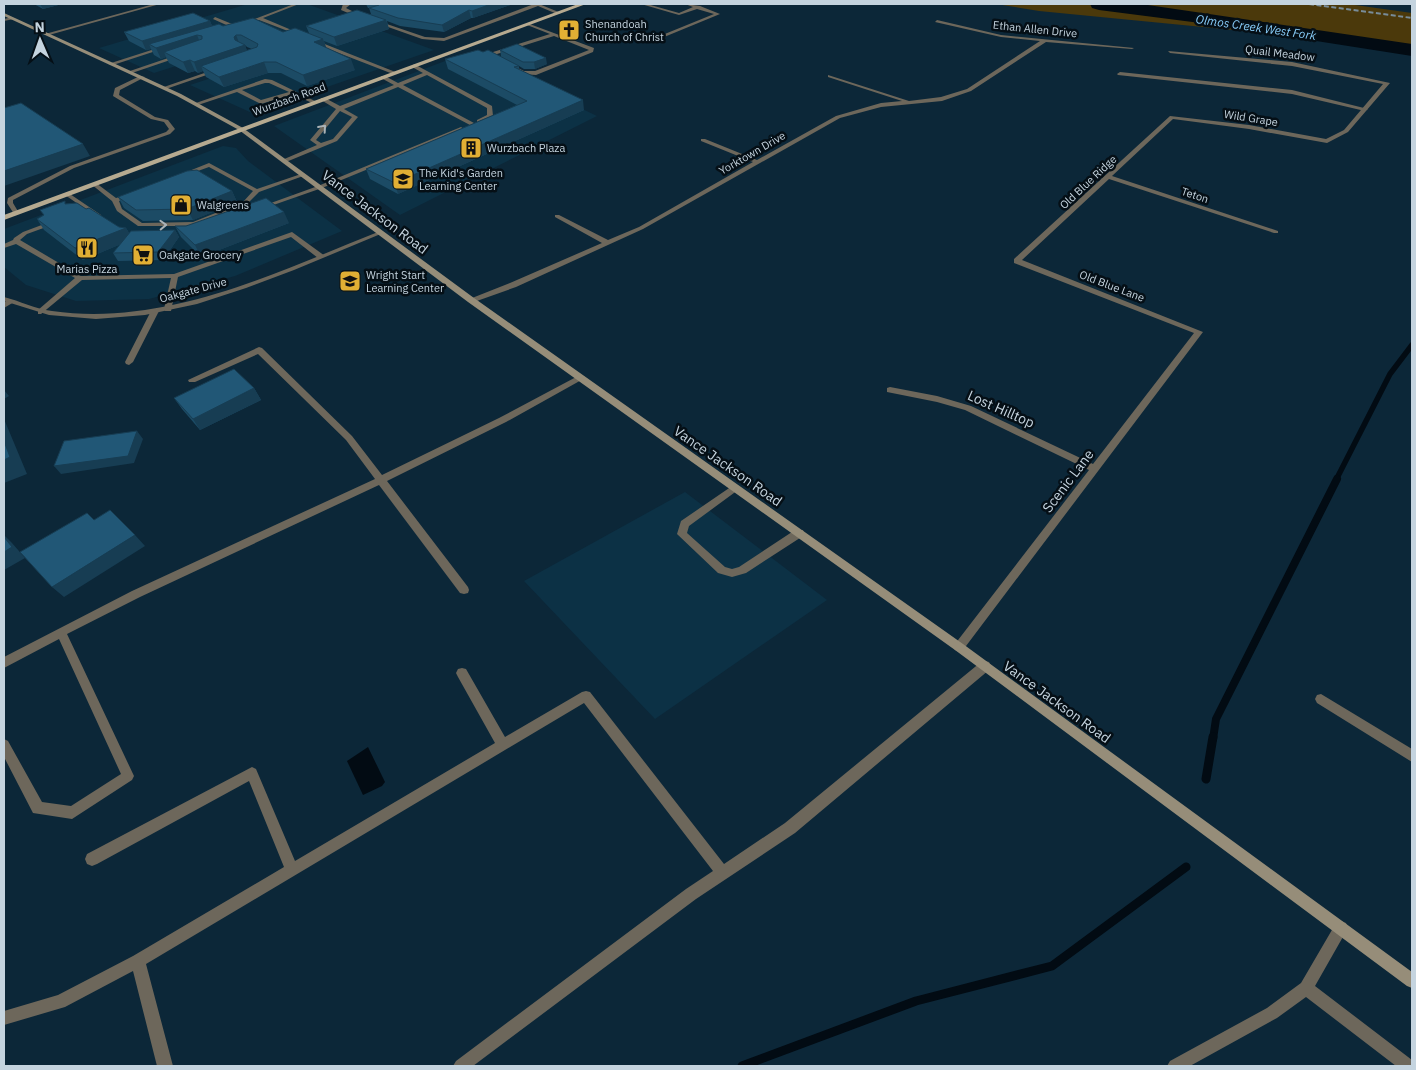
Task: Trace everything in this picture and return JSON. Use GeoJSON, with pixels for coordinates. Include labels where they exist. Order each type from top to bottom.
{"type":"FeatureCollection","features":[{"type":"Feature","properties":{"kind":"main road","name":"Wurzbach Road"},"geometry":{"type":"LineString","coordinates":[[4,218],[583,4]]}},
{"type":"Feature","properties":{"kind":"main road","name":"Vance Jackson Road"},"geometry":{"type":"LineString","coordinates":[[4,14],[142,77],[241,129],[471,300],[959,647],[1412,981]]}},
{"type":"Feature","properties":{"kind":"street"},"geometry":{"type":"LineString","coordinates":[[47,34],[158,4]]}},
{"type":"Feature","properties":{"kind":"street"},"geometry":{"type":"LineString","coordinates":[[226,29],[261,19],[275,11],[297,4]]}},
{"type":"Feature","properties":{"kind":"street"},"geometry":{"type":"LineString","coordinates":[[349,4],[345,5],[343,9],[436,41],[477,29],[536,4],[559,12]]}},
{"type":"Feature","properties":{"kind":"street"},"geometry":{"type":"LineString","coordinates":[[643,4],[679,14],[698,7]]}},
{"type":"Feature","properties":{"kind":"street"},"geometry":{"type":"LineString","coordinates":[[652,41],[718,14],[687,4]]}},
{"type":"Feature","properties":{"kind":"street"},"geometry":{"type":"LineString","coordinates":[[4,20],[12,18]]}},
{"type":"Feature","properties":{"kind":"street"},"geometry":{"type":"LineString","coordinates":[[215,18],[235,27]]}},
{"type":"Feature","properties":{"kind":"street"},"geometry":{"type":"LineString","coordinates":[[261,19],[395,73]]}},
{"type":"Feature","properties":{"kind":"street","name":"Ethan Allen Drive"},"geometry":{"type":"LineString","coordinates":[[937,21],[983,33],[1132,48]]}},
{"type":"Feature","properties":{"kind":"street"},"geometry":{"type":"LineString","coordinates":[[529,24],[592,49],[591,52],[536,73],[524,73],[493,57],[495,53],[554,34]]}},
{"type":"Feature","properties":{"kind":"street"},"geometry":{"type":"LineString","coordinates":[[477,29],[495,36]]}},
{"type":"Feature","properties":{"kind":"street","name":"Yorktown Drive"},"geometry":{"type":"LineString","coordinates":[[471,300],[513,285],[662,217],[838,117],[881,105],[942,99],[968,90],[1045,40]]}},
{"type":"Feature","properties":{"kind":"street"},"geometry":{"type":"LineString","coordinates":[[111,64],[172,46]]}},
{"type":"Feature","properties":{"kind":"street","name":"Quail Meadow"},"geometry":{"type":"LineString","coordinates":[[1170,52],[1292,64],[1333,70],[1387,83],[1365,109]]}},
{"type":"Feature","properties":{"kind":"street"},"geometry":{"type":"LineString","coordinates":[[130,72],[186,54]]}},
{"type":"Feature","properties":{"kind":"street"},"geometry":{"type":"LineString","coordinates":[[256,210],[320,187],[490,116],[490,107],[414,66]]}},
{"type":"Feature","properties":{"kind":"street"},"geometry":{"type":"LineString","coordinates":[[164,88],[222,69]]}},
{"type":"Feature","properties":{"kind":"street"},"geometry":{"type":"LineString","coordinates":[[321,146],[313,140],[339,109],[428,73]]}},
{"type":"Feature","properties":{"kind":"street"},"geometry":{"type":"LineString","coordinates":[[1120,74],[1292,92],[1365,109]]}},
{"type":"Feature","properties":{"kind":"street"},"geometry":{"type":"LineString","coordinates":[[830,76],[909,102]]}},
{"type":"Feature","properties":{"kind":"street"},"geometry":{"type":"LineString","coordinates":[[16,213],[10,203],[10,199],[40,185],[72,166],[168,133],[172,129],[166,121],[154,118],[116,96],[117,89],[142,77]]}},
{"type":"Feature","properties":{"kind":"street"},"geometry":{"type":"LineString","coordinates":[[383,77],[472,124]]}},
{"type":"Feature","properties":{"kind":"street"},"geometry":{"type":"LineString","coordinates":[[196,104],[270,81],[314,102]]}},
{"type":"Feature","properties":{"kind":"street"},"geometry":{"type":"LineString","coordinates":[[237,90],[261,102],[294,92]]}},
{"type":"Feature","properties":{"kind":"street"},"geometry":{"type":"LineString","coordinates":[[284,161],[335,140],[355,117],[323,99]]}},
{"type":"Feature","properties":{"kind":"street","name":"Wild Grape"},"geometry":{"type":"LineString","coordinates":[[1172,118],[1249,127],[1327,141],[1346,131],[1365,109]]}},
{"type":"Feature","properties":{"kind":"street","name":"Old Blue Ridge"},"geometry":{"type":"LineString","coordinates":[[1017,261],[1172,118]]}},
{"type":"Feature","properties":{"kind":"street"},"geometry":{"type":"LineString","coordinates":[[704,140],[757,162]]}},
{"type":"Feature","properties":{"kind":"street"},"geometry":{"type":"LineString","coordinates":[[175,178],[209,165],[257,191]]}},
{"type":"Feature","properties":{"kind":"street"},"geometry":{"type":"LineString","coordinates":[[94,184],[116,200],[119,210],[140,226],[194,224],[245,203],[257,191],[303,175]]}},
{"type":"Feature","properties":{"kind":"street","name":"Teton"},"geometry":{"type":"LineString","coordinates":[[1108,177],[1276,232]]}},
{"type":"Feature","properties":{"kind":"street"},"geometry":{"type":"LineString","coordinates":[[116,200],[141,190]]}},
{"type":"Feature","properties":{"kind":"street"},"geometry":{"type":"LineString","coordinates":[[67,194],[85,210],[104,219]]}},
{"type":"Feature","properties":{"kind":"street"},"geometry":{"type":"LineString","coordinates":[[557,216],[608,243]]}},
{"type":"Feature","properties":{"kind":"street"},"geometry":{"type":"LineString","coordinates":[[4,246],[17,241],[16,239],[21,236],[47,225]]}},
{"type":"Feature","properties":{"kind":"street"},"geometry":{"type":"LineString","coordinates":[[192,233],[201,230]]}},
{"type":"Feature","properties":{"kind":"street","name":"Oakgate Drive"},"geometry":{"type":"LineString","coordinates":[[6,303],[41,312],[85,316],[168,309],[239,289],[380,233]]}},
{"type":"Feature","properties":{"kind":"street"},"geometry":{"type":"LineString","coordinates":[[17,241],[80,278],[175,276],[292,234],[321,256]]}},
{"type":"Feature","properties":{"kind":"street","name":"Old Blue Lane"},"geometry":{"type":"LineString","coordinates":[[1017,261],[1199,332]]}},
{"type":"Feature","properties":{"kind":"street"},"geometry":{"type":"LineString","coordinates":[[168,309],[175,276]]}},
{"type":"Feature","properties":{"kind":"street"},"geometry":{"type":"LineString","coordinates":[[41,312],[80,278]]}},
{"type":"Feature","properties":{"kind":"street"},"geometry":{"type":"LineString","coordinates":[[129,362],[155,311]]}},
{"type":"Feature","properties":{"kind":"street","name":"Scenic Lane"},"geometry":{"type":"LineString","coordinates":[[959,647],[1199,332]]}},
{"type":"Feature","properties":{"kind":"street"},"geometry":{"type":"LineString","coordinates":[[192,380],[259,350],[349,438],[464,590]]}},
{"type":"Feature","properties":{"kind":"street"},"geometry":{"type":"LineString","coordinates":[[4,664],[105,608],[382,480],[515,415],[581,378]]}},
{"type":"Feature","properties":{"kind":"street","name":"Lost Hilltop"},"geometry":{"type":"LineString","coordinates":[[890,390],[937,399],[968,408],[1096,469]]}},
{"type":"Feature","properties":{"kind":"street"},"geometry":{"type":"LineString","coordinates":[[735,488],[684,524],[682,528],[682,534],[722,570],[732,573],[742,570],[799,533]]}},
{"type":"Feature","properties":{"kind":"street"},"geometry":{"type":"LineString","coordinates":[[4,745],[38,808],[72,812],[128,776],[61,632]]}},
{"type":"Feature","properties":{"kind":"street"},"geometry":{"type":"LineString","coordinates":[[461,1066],[691,894],[790,828],[985,666]]}},
{"type":"Feature","properties":{"kind":"street"},"geometry":{"type":"LineString","coordinates":[[462,674],[503,745]]}},
{"type":"Feature","properties":{"kind":"street"},"geometry":{"type":"LineString","coordinates":[[4,1018],[60,1002],[138,961],[586,696],[723,873]]}},
{"type":"Feature","properties":{"kind":"street"},"geometry":{"type":"LineString","coordinates":[[1321,699],[1412,756]]}},
{"type":"Feature","properties":{"kind":"street"},"geometry":{"type":"LineString","coordinates":[[92,859],[252,773],[292,871]]}},
{"type":"Feature","properties":{"kind":"street"},"geometry":{"type":"LineString","coordinates":[[1175,1066],[1272,1013],[1306,988],[1341,928]]}},
{"type":"Feature","properties":{"kind":"street"},"geometry":{"type":"LineString","coordinates":[[138,961],[165,1066]]}},
{"type":"Feature","properties":{"kind":"street"},"geometry":{"type":"LineString","coordinates":[[1306,988],[1408,1066]]}},
{"type":"Feature","properties":{"kind":"shaded area"},"geometry":{"type":"Polygon","coordinates":[[[248,4],[307,4],[434,50],[252,113],[190,85],[281,55],[252,42],[154,73],[99,48],[248,4]]]}},
{"type":"Feature","properties":{"kind":"shaded area"},"geometry":{"type":"Polygon","coordinates":[[[996,4],[1348,4],[1412,13],[1412,55],[1306,37],[1039,11],[996,4]]]}},
{"type":"Feature","properties":{"kind":"shaded area","name":"Wurzbach Plaza"},"geometry":{"type":"Polygon","coordinates":[[[466,53],[597,116],[400,215],[274,126],[466,53]]]}},
{"type":"Feature","properties":{"kind":"shaded area"},"geometry":{"type":"Polygon","coordinates":[[[223,146],[236,148],[248,161],[342,231],[235,276],[149,299],[76,301],[26,285],[4,267],[4,229],[223,146]]]}},
{"type":"Feature","properties":{"kind":"shaded area"},"geometry":{"type":"Polygon","coordinates":[[[685,492],[827,600],[655,719],[524,581],[685,492]]]}},
{"type":"Feature","properties":{"kind":"shaded area"},"geometry":{"type":"Polygon","coordinates":[[[368,747],[385,782],[382,786],[363,795],[347,761],[368,747]]]}},
{"type":"Feature","properties":{"kind":"building"},"geometry":{"type":"Polygon","coordinates":[[[375,4],[491,4],[472,11],[469,10],[442,25],[398,18],[369,8],[379,5],[375,4]]]}},
{"type":"Feature","properties":{"kind":"building"},"geometry":{"type":"Polygon","coordinates":[[[357,10],[386,20],[334,37],[306,26],[357,10]]]}},
{"type":"Feature","properties":{"kind":"building"},"geometry":{"type":"Polygon","coordinates":[[[193,13],[210,21],[142,41],[124,32],[193,13]]]}},
{"type":"Feature","properties":{"kind":"building"},"geometry":{"type":"Polygon","coordinates":[[[253,18],[283,32],[295,28],[323,39],[314,42],[351,59],[303,75],[276,62],[264,62],[219,77],[201,66],[257,47],[258,44],[241,35],[236,35],[234,37],[235,40],[245,45],[194,62],[190,60],[183,62],[164,52],[202,39],[202,36],[197,35],[156,48],[149,44],[219,24],[223,26],[253,18]]]}},
{"type":"Feature","properties":{"kind":"building"},"geometry":{"type":"Polygon","coordinates":[[[517,44],[546,58],[534,62],[523,62],[500,50],[517,44]]]}},
{"type":"Feature","properties":{"kind":"building"},"geometry":{"type":"Polygon","coordinates":[[[478,50],[483,52],[488,50],[519,66],[514,67],[583,100],[395,183],[366,169],[527,101],[445,59],[478,50]]]}},
{"type":"Feature","properties":{"kind":"building"},"geometry":{"type":"Polygon","coordinates":[[[21,103],[83,144],[4,171],[4,108],[21,103]]]}},
{"type":"Feature","properties":{"kind":"building"},"geometry":{"type":"Polygon","coordinates":[[[197,170],[232,191],[187,209],[136,210],[118,197],[187,171],[197,170]]]}},
{"type":"Feature","properties":{"kind":"building"},"geometry":{"type":"Polygon","coordinates":[[[266,198],[284,212],[195,245],[175,226],[186,226],[266,198]]]}},
{"type":"Feature","properties":{"kind":"building"},"geometry":{"type":"Polygon","coordinates":[[[65,201],[65,204],[77,203],[86,209],[89,208],[119,227],[126,228],[75,248],[37,219],[44,215],[40,210],[65,201]]]}},
{"type":"Feature","properties":{"kind":"building"},"geometry":{"type":"Polygon","coordinates":[[[175,230],[158,252],[113,253],[131,231],[175,230]]]}},
{"type":"Feature","properties":{"kind":"building"},"geometry":{"type":"Polygon","coordinates":[[[234,369],[254,388],[193,419],[174,398],[234,369]]]}},
{"type":"Feature","properties":{"kind":"building"},"geometry":{"type":"Polygon","coordinates":[[[137,431],[128,456],[54,466],[64,441],[137,431]]]}},
{"type":"Feature","properties":{"kind":"building"},"geometry":{"type":"Polygon","coordinates":[[[4,441],[10,457],[4,460],[4,441]]]}},
{"type":"Feature","properties":{"kind":"building"},"geometry":{"type":"Polygon","coordinates":[[[110,510],[135,535],[52,587],[20,552],[87,513],[94,520],[110,510]]]}},
{"type":"Feature","properties":{"kind":"building"},"geometry":{"type":"Polygon","coordinates":[[[4,537],[12,547],[4,552],[4,537]]]}},
{"type":"Feature","properties":{"kind":"waterway","name":"Olmos Creek West Fork"},"geometry":{"type":"LineString","coordinates":[[1099,4],[1208,18],[1412,50]]}},
{"type":"Feature","properties":{"kind":"waterway"},"geometry":{"type":"LineString","coordinates":[[1336,480],[1390,374],[1412,345]]}},
{"type":"Feature","properties":{"kind":"waterway"},"geometry":{"type":"LineString","coordinates":[[1213,739],[1216,719],[1337,479]]}},
{"type":"Feature","properties":{"kind":"waterway"},"geometry":{"type":"LineString","coordinates":[[1206,779],[1213,737]]}},
{"type":"Feature","properties":{"kind":"waterway"},"geometry":{"type":"LineString","coordinates":[[742,1066],[916,1001],[1052,966],[1186,867]]}},
{"type":"Feature","properties":{"kind":"railway"},"geometry":{"type":"LineString","coordinates":[[1309,4],[1412,18]]}},
{"type":"Feature","properties":{"kind":"place","name":"Shenandoah Church of Christ"},"geometry":{"type":"Point","coordinates":[569,30]}},
{"type":"Feature","properties":{"kind":"place","name":"Wurzbach Plaza"},"geometry":{"type":"Point","coordinates":[471,148]}},
{"type":"Feature","properties":{"kind":"place","name":"The Kid's Garden Learning Center"},"geometry":{"type":"Point","coordinates":[403,179]}},
{"type":"Feature","properties":{"kind":"place","name":"Walgreens"},"geometry":{"type":"Point","coordinates":[181,205]}},
{"type":"Feature","properties":{"kind":"place","name":"Marias Pizza"},"geometry":{"type":"Point","coordinates":[87,248]}},
{"type":"Feature","properties":{"kind":"place","name":"Oakgate Grocery"},"geometry":{"type":"Point","coordinates":[143,255]}},
{"type":"Feature","properties":{"kind":"place","name":"Wright Start Learning Center"},"geometry":{"type":"Point","coordinates":[350,281]}}]}
